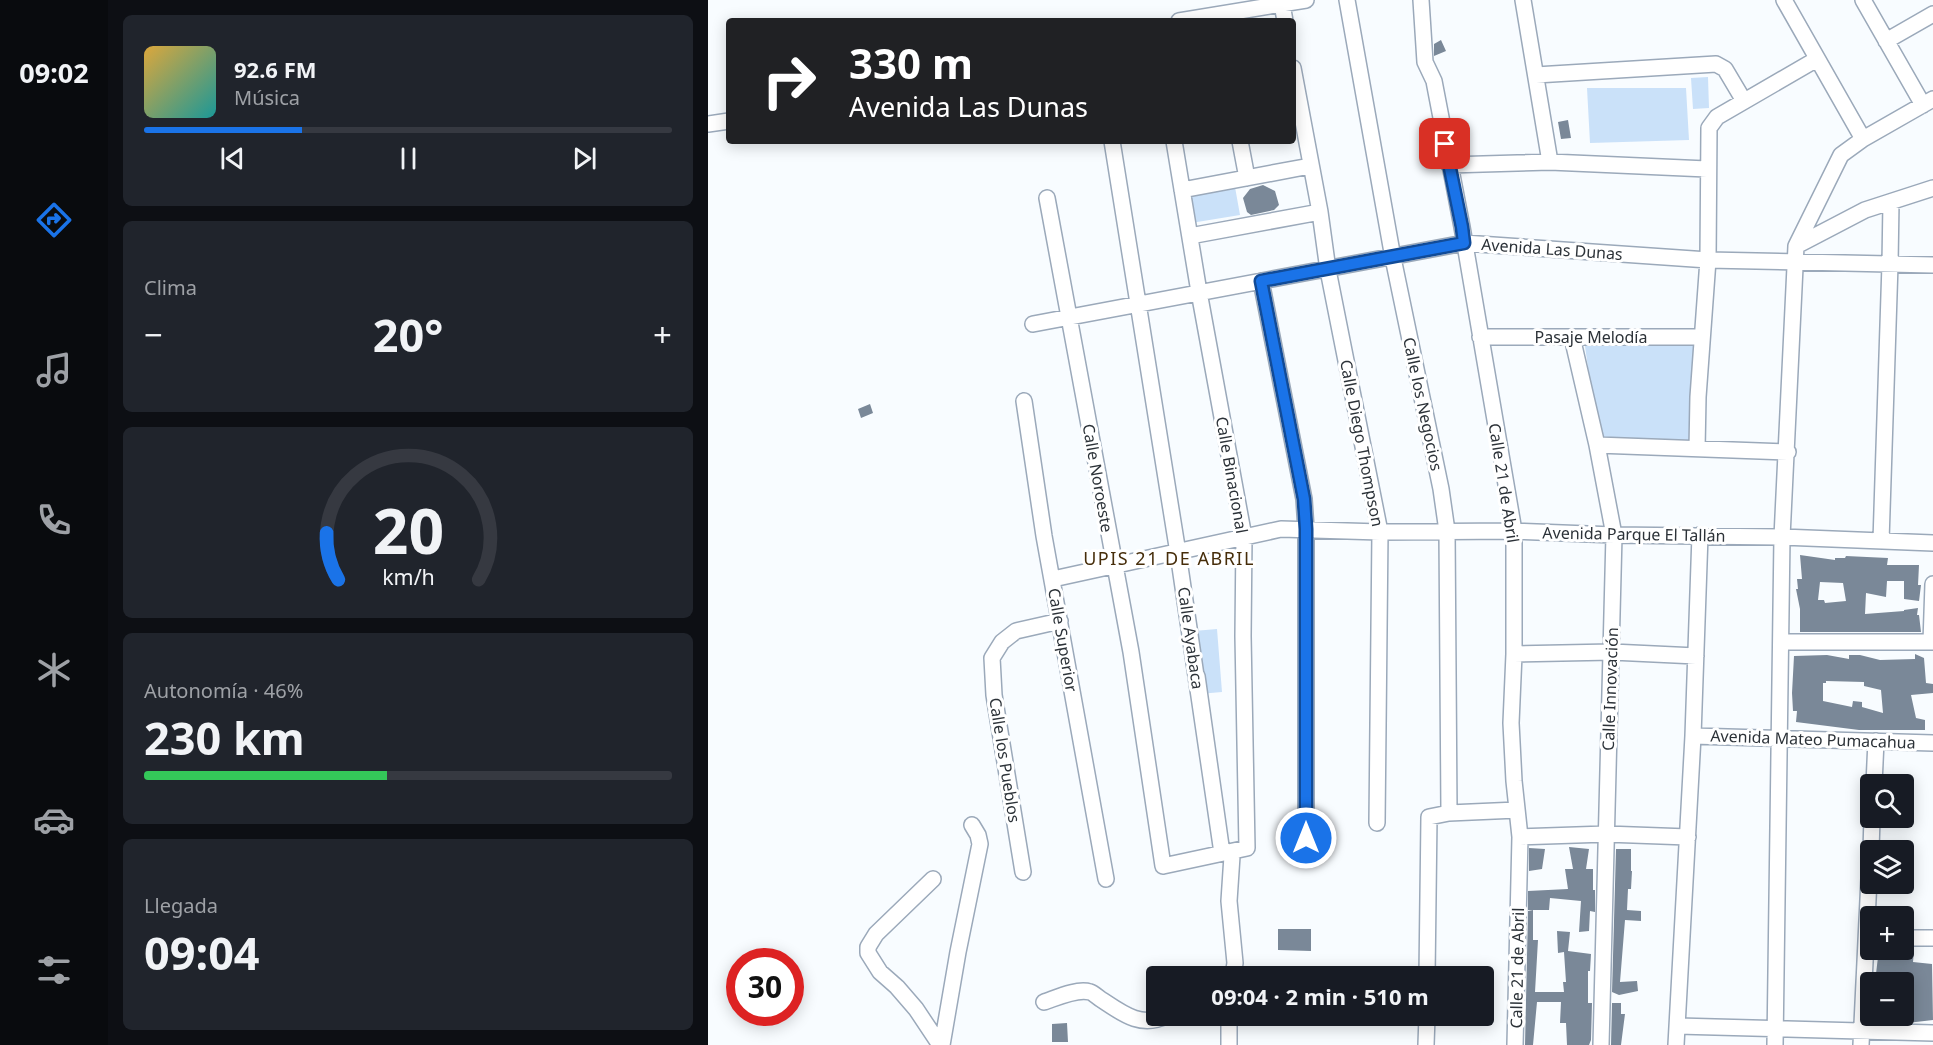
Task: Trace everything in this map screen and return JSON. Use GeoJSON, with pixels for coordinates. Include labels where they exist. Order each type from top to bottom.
{"type":"FeatureCollection","features":[{"type":"Feature","properties":{"kind":"street"},"geometry":{"type":"LineString","coordinates":[[1216,18],[1306,0]]}},
{"type":"Feature","properties":{"kind":"street","name":"Calle los Negocios"},"geometry":{"type":"LineString","coordinates":[[1347,0],[1393,258],[1441,489],[1447,531],[1449,813]]}},
{"type":"Feature","properties":{"kind":"street","name":"Calle 21 de Abril"},"geometry":{"type":"LineString","coordinates":[[1420,0],[1425,62],[1434,81],[1462,227],[1514,531],[1514,654],[1511,723],[1520,837],[1515,1045]]}},
{"type":"Feature","properties":{"kind":"street"},"geometry":{"type":"LineString","coordinates":[[1523,0],[1550,162]]}},
{"type":"Feature","properties":{"kind":"street"},"geometry":{"type":"LineString","coordinates":[[1784,0],[1863,139]]}},
{"type":"Feature","properties":{"kind":"street"},"geometry":{"type":"LineString","coordinates":[[1775,1045],[1782,537],[1788,452],[1796,246],[1841,154],[1863,139],[1929,103],[1886,41],[1863,0]]}},
{"type":"Feature","properties":{"kind":"street"},"geometry":{"type":"LineString","coordinates":[[1282,4],[1284,18]]}},
{"type":"Feature","properties":{"kind":"street"},"geometry":{"type":"LineString","coordinates":[[1886,41],[1933,14]]}},
{"type":"Feature","properties":{"kind":"street"},"geometry":{"type":"LineString","coordinates":[[1697,449],[1698,397],[1708,260],[1709,128],[1712,122],[1744,101],[1817,59]]}},
{"type":"Feature","properties":{"kind":"street"},"geometry":{"type":"LineString","coordinates":[[1536,75],[1716,64],[1725,69],[1744,101]]}},
{"type":"Feature","properties":{"kind":"street","name":"Calle Diego Thompson"},"geometry":{"type":"LineString","coordinates":[[1296,85],[1320,212],[1328,270],[1380,532],[1377,823]]}},
{"type":"Feature","properties":{"kind":"street"},"geometry":{"type":"LineString","coordinates":[[708,124],[726,122]]}},
{"type":"Feature","properties":{"kind":"street","name":"Calle Ayabaca"},"geometry":{"type":"LineString","coordinates":[[1112,144],[1227,854]]}},
{"type":"Feature","properties":{"kind":"street","name":"Calle Binacional"},"geometry":{"type":"LineString","coordinates":[[1174,144],[1244,537],[1247,848],[1227,854]]}},
{"type":"Feature","properties":{"kind":"street"},"geometry":{"type":"LineString","coordinates":[[1241,144],[1247,178]]}},
{"type":"Feature","properties":{"kind":"street"},"geometry":{"type":"LineString","coordinates":[[1449,165],[1550,162],[1707,169]]}},
{"type":"Feature","properties":{"kind":"street"},"geometry":{"type":"LineString","coordinates":[[1182,190],[1310,166]]}},
{"type":"Feature","properties":{"kind":"street"},"geometry":{"type":"LineString","coordinates":[[1796,246],[1865,210],[1933,188]]}},
{"type":"Feature","properties":{"kind":"street","name":"Calle Noroeste"},"geometry":{"type":"LineString","coordinates":[[1047,198],[1131,652],[1163,866],[1227,854]]}},
{"type":"Feature","properties":{"kind":"street"},"geometry":{"type":"LineString","coordinates":[[1881,541],[1891,202]]}},
{"type":"Feature","properties":{"kind":"street"},"geometry":{"type":"LineString","coordinates":[[1190,236],[1320,212]]}},
{"type":"Feature","properties":{"kind":"street","name":"Avenida Las Dunas"},"geometry":{"type":"LineString","coordinates":[[1033,324],[1464,243],[1708,260],[1933,265]]}},
{"type":"Feature","properties":{"kind":"street"},"geometry":{"type":"LineString","coordinates":[[1261,281],[1304,499],[1306,529],[1306,838]]}},
{"type":"Feature","properties":{"kind":"street","name":"Pasaje Melodía"},"geometry":{"type":"LineString","coordinates":[[1480,337],[1702,337]]}},
{"type":"Feature","properties":{"kind":"street","name":"Calle Innovación"},"geometry":{"type":"LineString","coordinates":[[1572,338],[1597,445],[1614,535],[1601,1045]]}},
{"type":"Feature","properties":{"kind":"street","name":"Calle Superior"},"geometry":{"type":"LineString","coordinates":[[1024,400],[1044,536],[1106,879]]}},
{"type":"Feature","properties":{"kind":"street"},"geometry":{"type":"LineString","coordinates":[[1597,445],[1788,452]]}},
{"type":"Feature","properties":{"kind":"street","name":"Avenida Parque El Tallán"},"geometry":{"type":"LineString","coordinates":[[1053,579],[1281,529],[1380,532],[1514,531],[1933,543]]}},
{"type":"Feature","properties":{"kind":"street"},"geometry":{"type":"LineString","coordinates":[[1676,1045],[1694,736],[1700,535]]}},
{"type":"Feature","properties":{"kind":"street"},"geometry":{"type":"LineString","coordinates":[[1781,642],[1932,642],[1933,584]]}},
{"type":"Feature","properties":{"kind":"street","name":"Calle los Pueblos"},"geometry":{"type":"LineString","coordinates":[[1023,872],[994,695],[992,658],[1002,642],[1016,631],[1060,621]]}},
{"type":"Feature","properties":{"kind":"street"},"geometry":{"type":"LineString","coordinates":[[1514,654],[1612,652],[1696,656]]}},
{"type":"Feature","properties":{"kind":"street","name":"Calle Ayabaca"},"geometry":{"type":"LineString","coordinates":[[1197,676],[1227,854]]}},
{"type":"Feature","properties":{"kind":"street","name":"Avenida Mateo Pumacahua"},"geometry":{"type":"LineString","coordinates":[[1694,736],[1933,743]]}},
{"type":"Feature","properties":{"kind":"street"},"geometry":{"type":"LineString","coordinates":[[1874,774],[1876,741]]}},
{"type":"Feature","properties":{"kind":"street"},"geometry":{"type":"LineString","coordinates":[[1427,966],[1429,817],[1449,813],[1517,810]]}},
{"type":"Feature","properties":{"kind":"street"},"geometry":{"type":"LineString","coordinates":[[941,1045],[980,844],[972,825]]}},
{"type":"Feature","properties":{"kind":"street"},"geometry":{"type":"LineString","coordinates":[[1520,837],[1606,834],[1688,837]]}},
{"type":"Feature","properties":{"kind":"street"},"geometry":{"type":"LineString","coordinates":[[1227,854],[1235,966]]}},
{"type":"Feature","properties":{"kind":"street"},"geometry":{"type":"LineString","coordinates":[[933,879],[876,934],[868,947],[868,953],[880,972],[916,1009],[941,1045]]}},
{"type":"Feature","properties":{"kind":"street"},"geometry":{"type":"LineString","coordinates":[[1914,938],[1933,938]]}},
{"type":"Feature","properties":{"kind":"street"},"geometry":{"type":"LineString","coordinates":[[1861,1038],[1867,960]]}},
{"type":"Feature","properties":{"kind":"street"},"geometry":{"type":"LineString","coordinates":[[1044,1002],[1078,992],[1090,992],[1128,1018],[1146,1021]]}},
{"type":"Feature","properties":{"kind":"street"},"geometry":{"type":"LineString","coordinates":[[1229,1026],[1230,1045]]}},
{"type":"Feature","properties":{"kind":"street"},"geometry":{"type":"LineString","coordinates":[[1426,1045],[1427,1026]]}},
{"type":"Feature","properties":{"kind":"street"},"geometry":{"type":"LineString","coordinates":[[1678,1026],[1776,1029],[1861,1038],[1933,1034]]}},
{"type":"Feature","properties":{"kind":"shaded area"},"geometry":{"type":"Polygon","coordinates":[[[1708,77],[1709,108],[1693,109],[1691,78],[1708,77]]]}},
{"type":"Feature","properties":{"kind":"shaded area"},"geometry":{"type":"Polygon","coordinates":[[[1587,88],[1686,88],[1689,140],[1590,143],[1587,88]]]}},
{"type":"Feature","properties":{"kind":"shaded area"},"geometry":{"type":"Polygon","coordinates":[[[1235,187],[1240,215],[1191,223],[1186,196],[1235,187]]]}},
{"type":"Feature","properties":{"kind":"shaded area"},"geometry":{"type":"Polygon","coordinates":[[[1697,342],[1693,444],[1599,448],[1585,346],[1697,342]]]}},
{"type":"Feature","properties":{"kind":"shaded area"},"geometry":{"type":"Polygon","coordinates":[[[1217,629],[1222,692],[1199,694],[1194,631],[1217,629]]]}},
{"type":"Feature","properties":{"kind":"building"},"geometry":{"type":"Polygon","coordinates":[[[1441,40],[1446,51],[1434,56],[1434,44],[1441,40]]]}},
{"type":"Feature","properties":{"kind":"building"},"geometry":{"type":"Polygon","coordinates":[[[1568,120],[1571,138],[1561,139],[1558,122],[1568,120]]]}},
{"type":"Feature","properties":{"kind":"building"},"geometry":{"type":"Polygon","coordinates":[[[1263,185],[1275,191],[1279,205],[1274,210],[1251,215],[1247,212],[1243,198],[1250,189],[1263,185]]]}},
{"type":"Feature","properties":{"kind":"building"},"geometry":{"type":"Polygon","coordinates":[[[870,404],[873,413],[861,418],[858,409],[870,404]]]}},
{"type":"Feature","properties":{"kind":"building"},"geometry":{"type":"Polygon","coordinates":[[[1800,555],[1835,560],[1835,558],[1846,556],[1888,558],[1887,565],[1919,565],[1918,585],[1921,585],[1919,601],[1904,599],[1904,581],[1887,581],[1886,597],[1866,593],[1865,614],[1918,608],[1917,615],[1919,615],[1921,632],[1800,632],[1800,609],[1796,589],[1798,589],[1797,579],[1802,579],[1800,555]],[[1820,582],[1818,600],[1824,600],[1825,603],[1846,601],[1843,583],[1820,582]]]}},
{"type":"Feature","properties":{"kind":"building"},"geometry":{"type":"Polygon","coordinates":[[[1915,654],[1924,658],[1926,683],[1933,684],[1933,693],[1911,695],[1916,718],[1925,720],[1925,730],[1859,730],[1796,722],[1797,711],[1793,711],[1792,693],[1794,656],[1827,655],[1849,659],[1849,655],[1860,655],[1880,660],[1915,659],[1915,654]],[[1826,681],[1823,683],[1823,701],[1852,707],[1853,701],[1862,702],[1862,707],[1883,713],[1881,690],[1864,686],[1864,682],[1826,681]]]}},
{"type":"Feature","properties":{"kind":"building"},"geometry":{"type":"Polygon","coordinates":[[[1569,847],[1589,849],[1586,869],[1593,869],[1595,912],[1590,911],[1589,931],[1579,932],[1581,901],[1550,898],[1549,910],[1528,910],[1528,891],[1568,889],[1565,869],[1573,869],[1569,847]]]}},
{"type":"Feature","properties":{"kind":"building"},"geometry":{"type":"Polygon","coordinates":[[[1529,848],[1545,849],[1542,869],[1529,871],[1529,848]]]}},
{"type":"Feature","properties":{"kind":"building"},"geometry":{"type":"Polygon","coordinates":[[[1616,849],[1631,849],[1631,889],[1628,889],[1627,910],[1641,911],[1641,921],[1625,920],[1620,982],[1637,981],[1638,991],[1619,995],[1612,992],[1616,849]]]}},
{"type":"Feature","properties":{"kind":"building"},"geometry":{"type":"Polygon","coordinates":[[[1533,910],[1533,940],[1538,940],[1535,992],[1564,992],[1563,982],[1566,982],[1564,952],[1558,953],[1557,931],[1570,932],[1568,951],[1591,954],[1590,971],[1588,971],[1588,1003],[1592,1003],[1589,1045],[1567,1045],[1566,1023],[1560,1023],[1561,1002],[1537,1002],[1533,1045],[1525,1045],[1528,911],[1533,910]]]}},
{"type":"Feature","properties":{"kind":"building"},"geometry":{"type":"Polygon","coordinates":[[[1278,929],[1311,929],[1311,951],[1278,950],[1278,929]]]}},
{"type":"Feature","properties":{"kind":"building"},"geometry":{"type":"Polygon","coordinates":[[[1878,960],[1913,960],[1913,962],[1932,964],[1933,1020],[1914,1022],[1914,972],[1876,972],[1878,960]]]}},
{"type":"Feature","properties":{"kind":"building"},"geometry":{"type":"Polygon","coordinates":[[[1612,1003],[1621,1003],[1621,1014],[1625,1014],[1621,1045],[1611,1045],[1612,1003]]]}},
{"type":"Feature","properties":{"kind":"building"},"geometry":{"type":"Polygon","coordinates":[[[1067,1023],[1068,1042],[1052,1042],[1052,1024],[1067,1023]]]}},
{"type":"Feature","properties":{"kind":"district","name":"UPIS 21 DE ABRIL"},"geometry":{"type":"Point","coordinates":[1169,558]}},
{"type":"Feature","properties":{"kind":"route"},"geometry":{"type":"LineString","coordinates":[[1306,838],[1306,529],[1304,499],[1261,281],[1464,243],[1458,201],[1445,144]]}}]}
